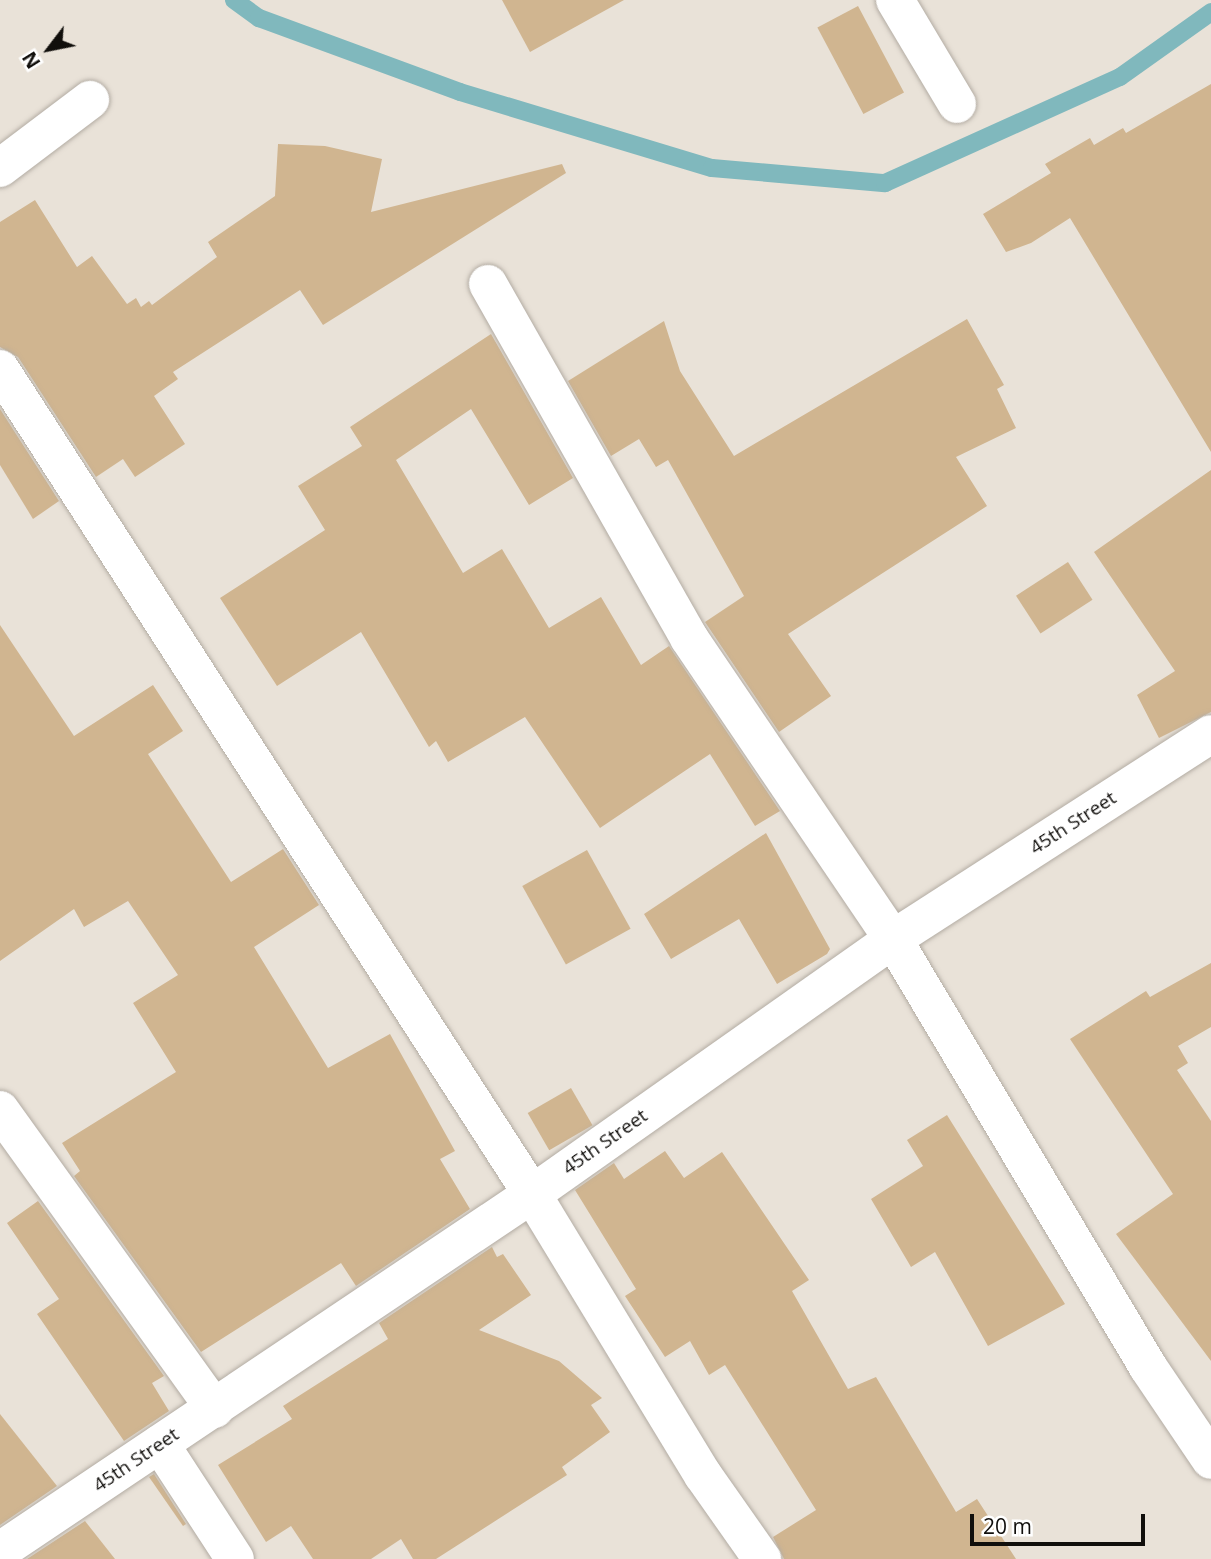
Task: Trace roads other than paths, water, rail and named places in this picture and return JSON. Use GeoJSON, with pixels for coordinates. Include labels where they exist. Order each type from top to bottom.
{"type":"FeatureCollection","features":[{"type":"Feature","properties":{"kind":"street"},"geometry":{"type":"LineString","coordinates":[[895,0],[957,104]]}},
{"type":"Feature","properties":{"kind":"street"},"geometry":{"type":"LineString","coordinates":[[0,167],[90,100]]}},
{"type":"Feature","properties":{"kind":"street"},"geometry":{"type":"LineString","coordinates":[[488,284],[689,638],[893,939],[1141,1355],[1211,1460]]}},
{"type":"Feature","properties":{"kind":"street"},"geometry":{"type":"LineString","coordinates":[[0,369],[532,1194],[703,1475],[762,1559]]}},
{"type":"Feature","properties":{"kind":"street","name":"45th Street"},"geometry":{"type":"LineString","coordinates":[[0,1551],[532,1194],[893,939],[1211,734]]}},
{"type":"Feature","properties":{"kind":"street"},"geometry":{"type":"LineString","coordinates":[[0,1110],[215,1409]]}},
{"type":"Feature","properties":{"kind":"street"},"geometry":{"type":"LineString","coordinates":[[160,1444],[235,1559]]}},
{"type":"Feature","properties":{"kind":"waterway"},"geometry":{"type":"LineString","coordinates":[[234,0],[259,18],[460,92],[712,168],[885,183],[1120,77],[1211,12]]}}]}
